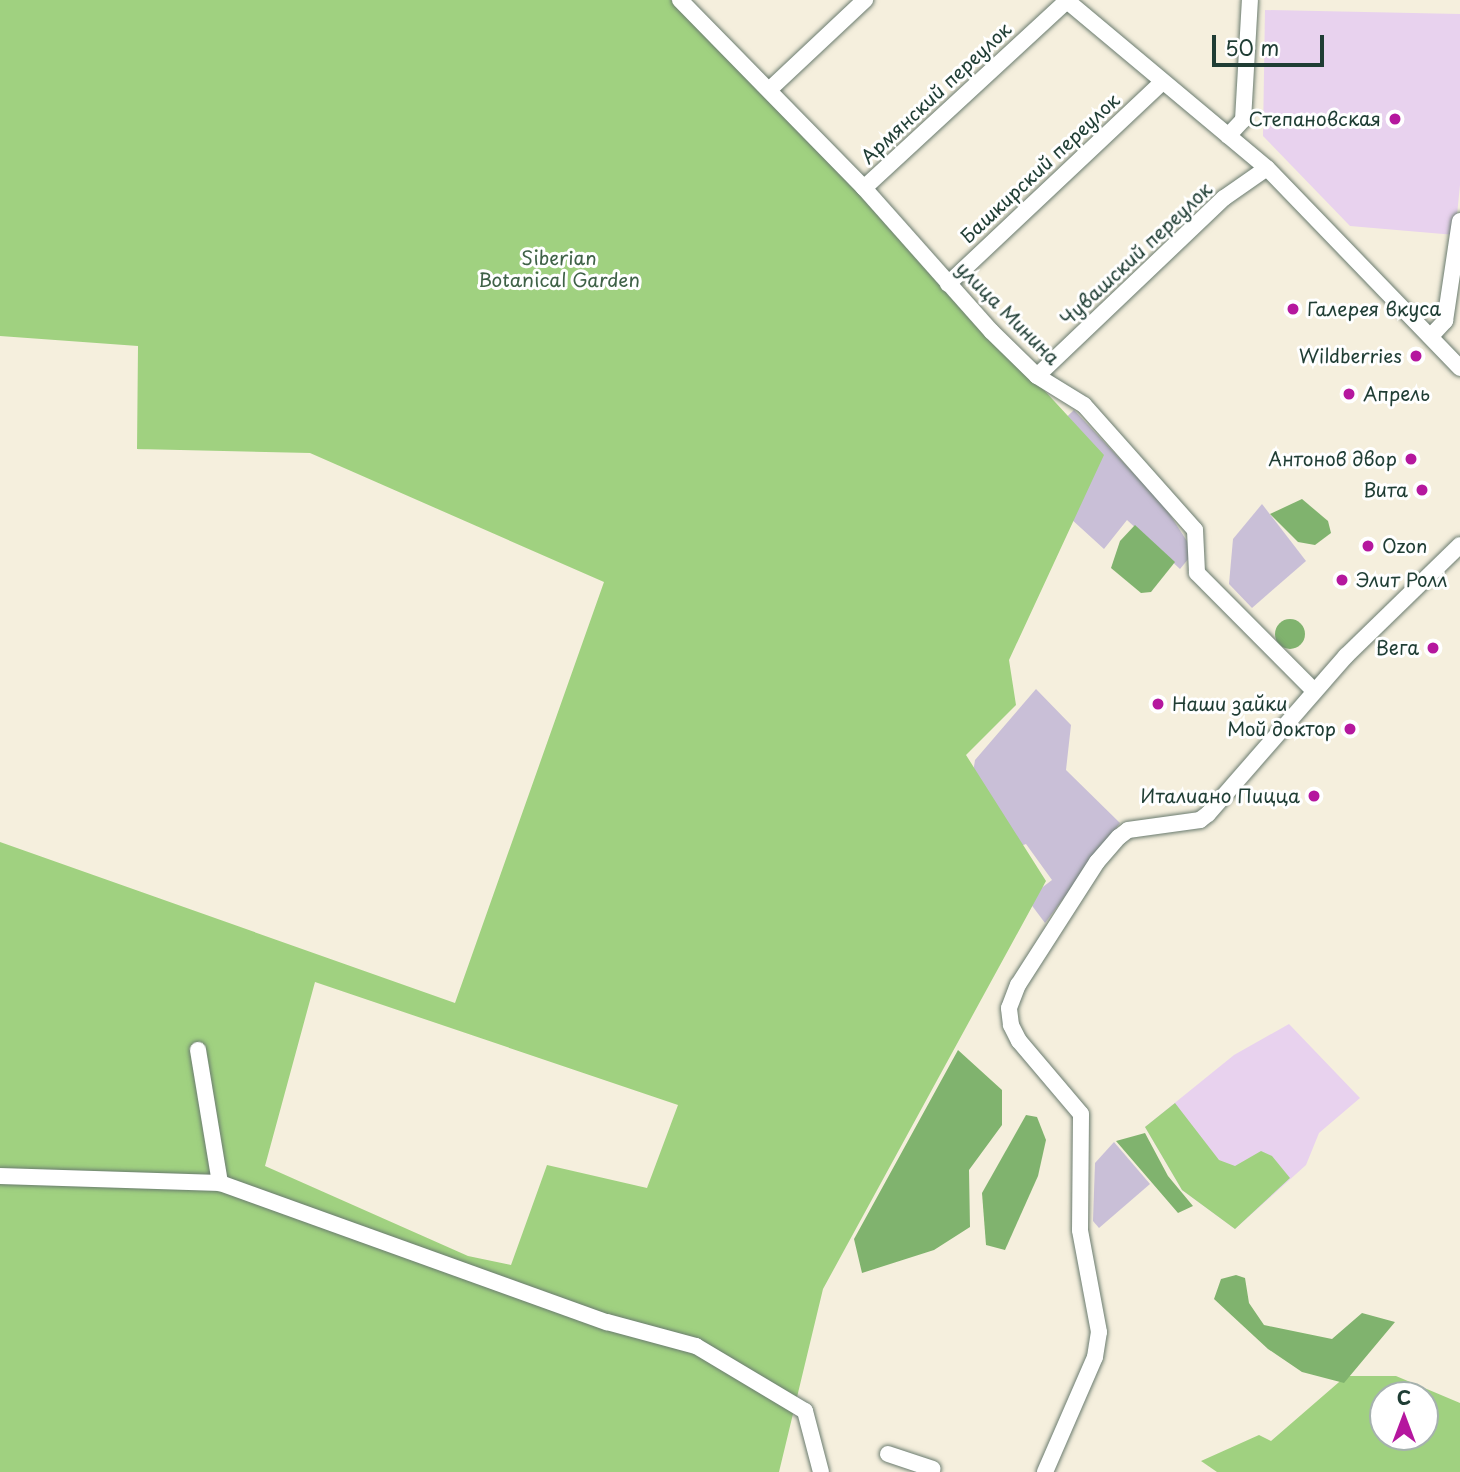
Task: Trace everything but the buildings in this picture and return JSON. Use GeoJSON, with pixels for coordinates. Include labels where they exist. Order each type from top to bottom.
{"type":"FeatureCollection","features":[{"type":"Feature","properties":{"kind":"street","name":"улица Минина"},"geometry":{"type":"LineString","coordinates":[[680,0],[864,188],[948,284],[1037,376],[1084,405],[1160,494],[1195,530],[1197,573],[1314,691]]}},
{"type":"Feature","properties":{"kind":"street"},"geometry":{"type":"LineString","coordinates":[[769,90],[865,0]]}},
{"type":"Feature","properties":{"kind":"street"},"geometry":{"type":"LineString","coordinates":[[1067,0],[1267,168],[1460,368]]}},
{"type":"Feature","properties":{"kind":"street","name":"Армянский переулок"},"geometry":{"type":"LineString","coordinates":[[864,188],[1067,0]]}},
{"type":"Feature","properties":{"kind":"street"},"geometry":{"type":"LineString","coordinates":[[1228,135],[1243,120],[1250,0]]}},
{"type":"Feature","properties":{"kind":"street","name":"Башкирский переулок"},"geometry":{"type":"LineString","coordinates":[[948,284],[1162,82]]}},
{"type":"Feature","properties":{"kind":"street","name":"Чувашский переулок"},"geometry":{"type":"LineString","coordinates":[[1037,376],[1224,198],[1267,168]]}},
{"type":"Feature","properties":{"kind":"street"},"geometry":{"type":"LineString","coordinates":[[1431,336],[1453,322],[1460,221]]}},
{"type":"Feature","properties":{"kind":"street"},"geometry":{"type":"LineString","coordinates":[[1045,1472],[1099,1345],[1098,1320],[1080,1230],[1083,1124],[1076,1105],[1019,1041],[1009,1008],[1029,966],[1097,862],[1119,837],[1128,830],[1200,820],[1208,814],[1314,691],[1460,545]]}},
{"type":"Feature","properties":{"kind":"street"},"geometry":{"type":"LineString","coordinates":[[198,1050],[220,1182]]}},
{"type":"Feature","properties":{"kind":"street"},"geometry":{"type":"LineString","coordinates":[[0,1176],[220,1182],[607,1322],[696,1346],[805,1411],[821,1472]]}},
{"type":"Feature","properties":{"kind":"street"},"geometry":{"type":"LineString","coordinates":[[888,1454],[933,1469]]}},
{"type":"Feature","properties":{"kind":"shaded area"},"geometry":{"type":"Polygon","coordinates":[[[1265,10],[1460,14],[1460,185],[1455,235],[1350,226],[1263,136],[1265,10]]]}},
{"type":"Feature","properties":{"kind":"shaded area"},"geometry":{"type":"Polygon","coordinates":[[[1074,410],[1165,507],[1194,552],[1180,569],[1127,520],[1104,549],[1070,518],[1055,428],[1074,410]]]}},
{"type":"Feature","properties":{"kind":"shaded area"},"geometry":{"type":"Polygon","coordinates":[[[1262,504],[1306,561],[1252,608],[1229,584],[1233,539],[1262,504]]]}},
{"type":"Feature","properties":{"kind":"shaded area"},"geometry":{"type":"Polygon","coordinates":[[[1036,689],[1071,725],[1066,770],[1120,823],[1045,923],[1027,899],[1052,880],[1026,844],[988,858],[960,855],[975,760],[1036,689]]]}},
{"type":"Feature","properties":{"kind":"shaded area"},"geometry":{"type":"Polygon","coordinates":[[[1289,1024],[1360,1098],[1319,1133],[1306,1165],[1235,1229],[1182,1190],[1145,1127],[1234,1055],[1289,1024]]]}},
{"type":"Feature","properties":{"kind":"shaded area"},"geometry":{"type":"Polygon","coordinates":[[[1114,1142],[1150,1184],[1099,1228],[1093,1221],[1095,1163],[1114,1142]]]}},
{"type":"Feature","properties":{"kind":"green space","name":"Siberian Botanical Garden"},"geometry":{"type":"Polygon","coordinates":[[[0,0],[671,0],[860,191],[1104,455],[1009,660],[1016,705],[966,755],[1046,881],[823,1289],[779,1472],[0,1472],[0,842],[455,1003],[604,582],[310,453],[137,449],[138,346],[0,336],[0,0]],[[315,982],[265,1166],[468,1256],[511,1265],[547,1165],[647,1188],[678,1105],[315,982]]]}},
{"type":"Feature","properties":{"kind":"green space"},"geometry":{"type":"Polygon","coordinates":[[[1302,499],[1328,521],[1331,533],[1315,545],[1298,542],[1270,514],[1302,499]]]}},
{"type":"Feature","properties":{"kind":"green space"},"geometry":{"type":"Polygon","coordinates":[[[1135,525],[1175,562],[1151,592],[1141,593],[1111,568],[1120,541],[1135,525]]]}},
{"type":"Feature","properties":{"kind":"green space"},"geometry":{"type":"Polygon","coordinates":[[[1290,619],[1301,623],[1305,634],[1301,645],[1290,649],[1279,645],[1275,634],[1279,623],[1290,619]]]}},
{"type":"Feature","properties":{"kind":"green space"},"geometry":{"type":"Polygon","coordinates":[[[958,1050],[1002,1090],[1002,1125],[969,1170],[970,1227],[934,1250],[862,1273],[854,1239],[958,1050]]]}},
{"type":"Feature","properties":{"kind":"green space"},"geometry":{"type":"Polygon","coordinates":[[[1175,1103],[1219,1160],[1235,1166],[1261,1151],[1272,1156],[1290,1178],[1235,1229],[1182,1190],[1145,1127],[1175,1103]]]}},
{"type":"Feature","properties":{"kind":"green space"},"geometry":{"type":"Polygon","coordinates":[[[1026,1115],[1037,1117],[1046,1140],[1038,1176],[1005,1250],[986,1245],[982,1193],[1026,1115]]]}},
{"type":"Feature","properties":{"kind":"green space"},"geometry":{"type":"Polygon","coordinates":[[[1145,1133],[1168,1176],[1193,1206],[1178,1213],[1116,1141],[1145,1133]]]}},
{"type":"Feature","properties":{"kind":"green space"},"geometry":{"type":"Polygon","coordinates":[[[1236,1275],[1245,1278],[1249,1303],[1264,1325],[1332,1339],[1362,1313],[1395,1322],[1344,1383],[1302,1372],[1268,1349],[1214,1299],[1221,1279],[1236,1275]]]}},
{"type":"Feature","properties":{"kind":"green space"},"geometry":{"type":"Polygon","coordinates":[[[1346,1376],[1396,1376],[1408,1381],[1369,1381],[1369,1451],[1439,1451],[1439,1394],[1460,1403],[1460,1472],[1217,1472],[1201,1461],[1259,1435],[1271,1441],[1346,1376]]]}},
{"type":"Feature","properties":{"kind":"place","name":"Степановская"},"geometry":{"type":"Point","coordinates":[1395,119]}},
{"type":"Feature","properties":{"kind":"place","name":"Галерея вкуса"},"geometry":{"type":"Point","coordinates":[1293,309]}},
{"type":"Feature","properties":{"kind":"place","name":"Wildberries"},"geometry":{"type":"Point","coordinates":[1416,356]}},
{"type":"Feature","properties":{"kind":"place","name":"Апрель"},"geometry":{"type":"Point","coordinates":[1349,394]}},
{"type":"Feature","properties":{"kind":"place","name":"Антонов двор"},"geometry":{"type":"Point","coordinates":[1411,459]}},
{"type":"Feature","properties":{"kind":"place","name":"Вита"},"geometry":{"type":"Point","coordinates":[1422,490]}},
{"type":"Feature","properties":{"kind":"place","name":"Ozon"},"geometry":{"type":"Point","coordinates":[1368,546]}},
{"type":"Feature","properties":{"kind":"place","name":"Элит Ролл"},"geometry":{"type":"Point","coordinates":[1342,580]}},
{"type":"Feature","properties":{"kind":"place","name":"Вега"},"geometry":{"type":"Point","coordinates":[1433,648]}},
{"type":"Feature","properties":{"kind":"place","name":"Наши зайки"},"geometry":{"type":"Point","coordinates":[1158,704]}},
{"type":"Feature","properties":{"kind":"place","name":"Мой доктор"},"geometry":{"type":"Point","coordinates":[1350,729]}},
{"type":"Feature","properties":{"kind":"place","name":"Италиано Пицца"},"geometry":{"type":"Point","coordinates":[1314,796]}}]}
